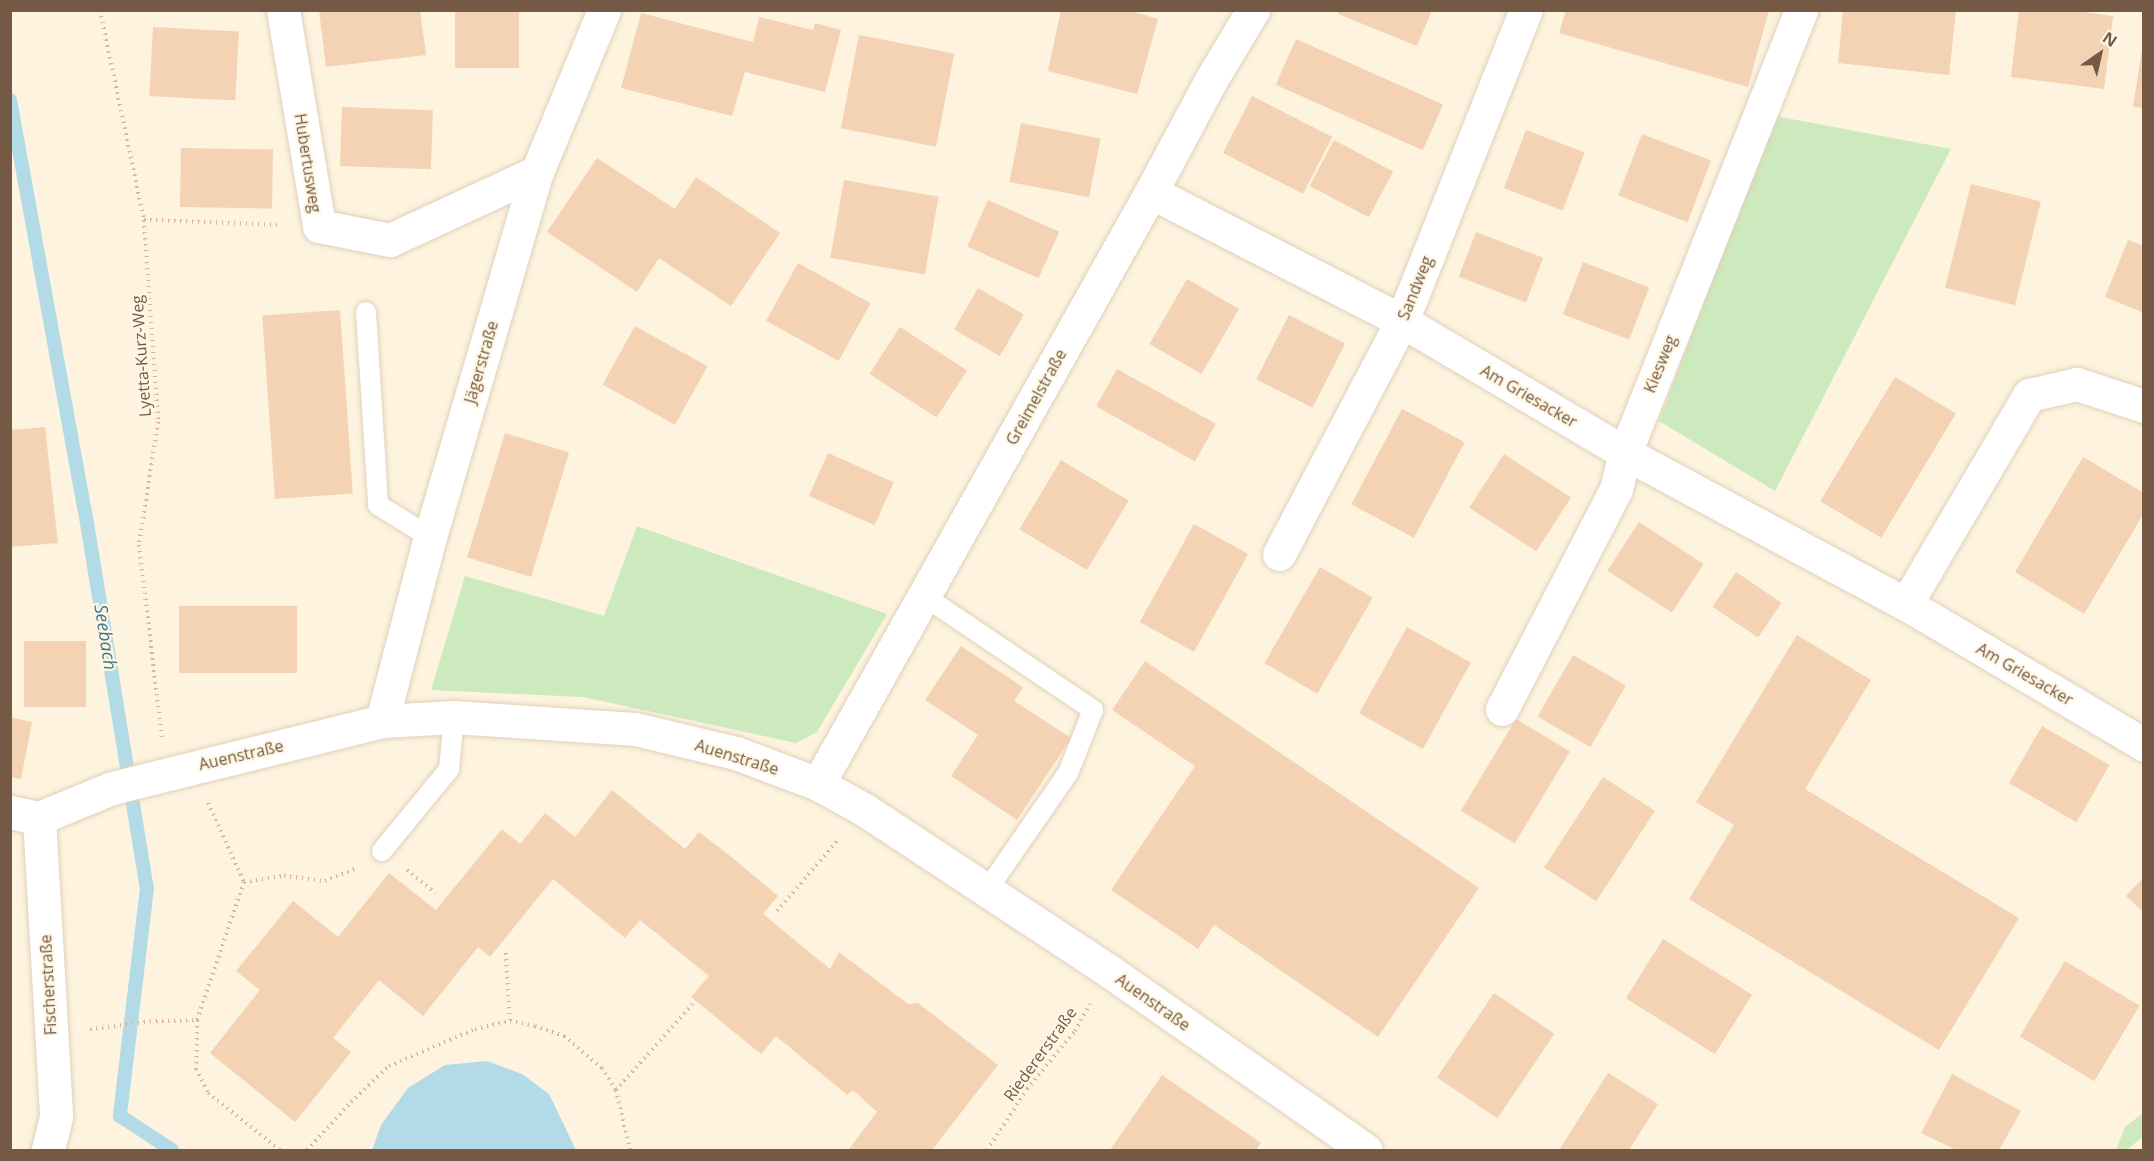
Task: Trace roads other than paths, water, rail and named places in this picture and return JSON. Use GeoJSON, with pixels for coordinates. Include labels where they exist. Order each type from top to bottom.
{"type":"FeatureCollection","features":[{"type":"Feature","properties":{"kind":"street","name":"Hubertusweg"},"geometry":{"type":"LineString","coordinates":[[283,10],[319,226],[390,240],[537,172]]}},
{"type":"Feature","properties":{"kind":"street","name":"Jägerstraße"},"geometry":{"type":"LineString","coordinates":[[382,722],[430,537],[537,172],[604,10]]}},
{"type":"Feature","properties":{"kind":"street","name":"Greimelstraße"},"geometry":{"type":"LineString","coordinates":[[818,784],[1151,192],[1211,80],[1253,10]]}},
{"type":"Feature","properties":{"kind":"street","name":"Sandweg"},"geometry":{"type":"LineString","coordinates":[[1279,554],[1402,321],[1526,10]]}},
{"type":"Feature","properties":{"kind":"street","name":"Kiesweg"},"geometry":{"type":"LineString","coordinates":[[1502,709],[1616,489],[1625,453],[1801,10]]}},
{"type":"Feature","properties":{"kind":"street","name":"Am Griesacker"},"geometry":{"type":"LineString","coordinates":[[1151,192],[1402,321],[1625,453],[1906,604],[2144,745]]}},
{"type":"Feature","properties":{"kind":"street"},"geometry":{"type":"LineString","coordinates":[[1906,604],[2029,395],[2078,384],[2144,406]]}},
{"type":"Feature","properties":{"kind":"street","name":"Auenstraße"},"geometry":{"type":"LineString","coordinates":[[25,815],[163,774],[382,722],[454,717],[635,729],[736,753],[818,784],[865,810],[1109,971],[1366,1150]]}},
{"type":"Feature","properties":{"kind":"street","name":"Fischerstraße"},"geometry":{"type":"LineString","coordinates":[[25,815],[56,1117],[48,1150]]}},
{"type":"Feature","properties":{"kind":"lane"},"geometry":{"type":"LineString","coordinates":[[366,312],[378,505],[430,537]]}},
{"type":"Feature","properties":{"kind":"lane"},"geometry":{"type":"LineString","coordinates":[[924,596],[1094,710],[1068,773],[987,890]]}},
{"type":"Feature","properties":{"kind":"lane"},"geometry":{"type":"LineString","coordinates":[[382,851],[449,769],[454,717]]}},
{"type":"Feature","properties":{"kind":"water"},"geometry":{"type":"Polygon","coordinates":[[[487,1061],[522,1074],[549,1094],[576,1150],[372,1150],[381,1125],[408,1088],[445,1065],[487,1061]]]}},
{"type":"Feature","properties":{"kind":"waterway","name":"Seebach"},"geometry":{"type":"LineString","coordinates":[[10,100],[85,511],[147,888],[120,1116],[172,1150]]}}]}
